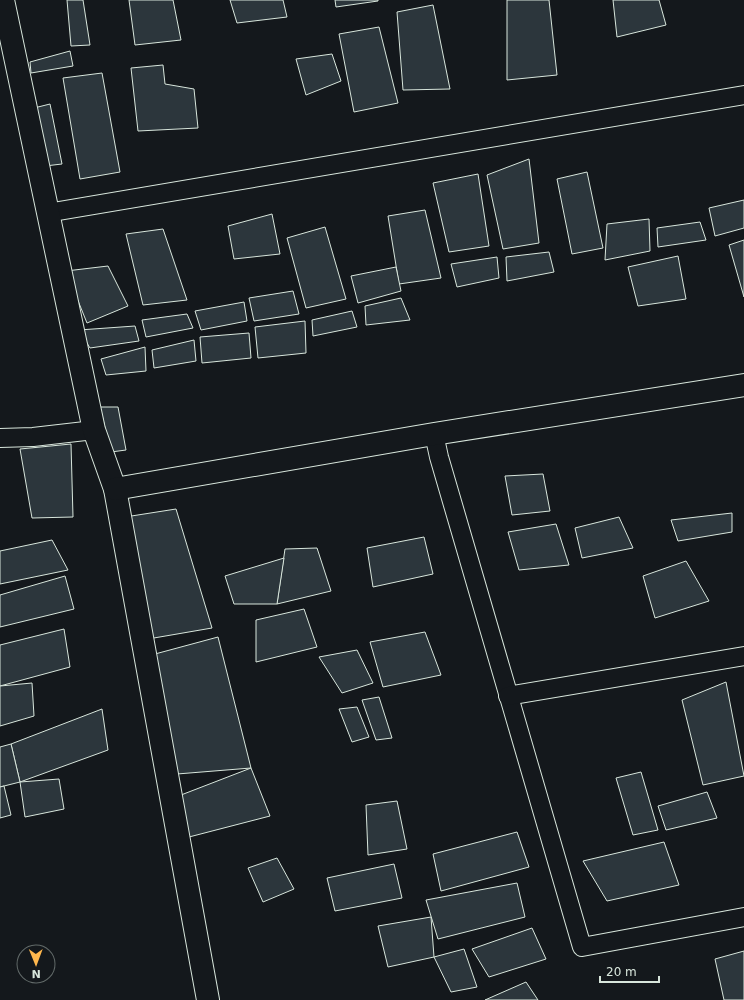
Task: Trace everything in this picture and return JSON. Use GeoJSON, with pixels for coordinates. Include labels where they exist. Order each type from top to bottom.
{"type":"FeatureCollection","features":[{"type":"Feature","properties":{"kind":"street"},"geometry":{"type":"LineString","coordinates":[[3,0],[94,430],[115,489],[208,1000]]}},
{"type":"Feature","properties":{"kind":"street"},"geometry":{"type":"LineString","coordinates":[[47,213],[744,95]]}},
{"type":"Feature","properties":{"kind":"street"},"geometry":{"type":"LineString","coordinates":[[115,489],[434,434],[744,385]]}},
{"type":"Feature","properties":{"kind":"street"},"geometry":{"type":"LineString","coordinates":[[0,438],[33,437],[94,430]]}},
{"type":"Feature","properties":{"kind":"street"},"geometry":{"type":"LineString","coordinates":[[434,434],[439,457],[582,947],[744,917]]}},
{"type":"Feature","properties":{"kind":"street"},"geometry":{"type":"LineString","coordinates":[[508,696],[744,656]]}},
{"type":"Feature","properties":{"kind":"building"},"geometry":{"type":"Polygon","coordinates":[[[67,0],[83,0],[90,45],[71,46],[67,0]]]}},
{"type":"Feature","properties":{"kind":"building"},"geometry":{"type":"Polygon","coordinates":[[[129,0],[173,0],[181,40],[135,45],[129,0]]]}},
{"type":"Feature","properties":{"kind":"building"},"geometry":{"type":"Polygon","coordinates":[[[230,0],[283,0],[287,17],[237,23],[230,0]]]}},
{"type":"Feature","properties":{"kind":"building"},"geometry":{"type":"Polygon","coordinates":[[[335,0],[378,0],[378,1],[336,7],[335,0]]]}},
{"type":"Feature","properties":{"kind":"building"},"geometry":{"type":"Polygon","coordinates":[[[507,0],[549,0],[557,75],[507,80],[507,0]]]}},
{"type":"Feature","properties":{"kind":"building"},"geometry":{"type":"Polygon","coordinates":[[[613,0],[659,0],[666,25],[617,37],[613,0]]]}},
{"type":"Feature","properties":{"kind":"building"},"geometry":{"type":"Polygon","coordinates":[[[433,5],[450,89],[403,90],[397,12],[433,5]]]}},
{"type":"Feature","properties":{"kind":"building"},"geometry":{"type":"Polygon","coordinates":[[[379,27],[398,103],[354,112],[339,34],[379,27]]]}},
{"type":"Feature","properties":{"kind":"building"},"geometry":{"type":"Polygon","coordinates":[[[70,51],[73,66],[31,73],[30,62],[70,51]]]}},
{"type":"Feature","properties":{"kind":"building"},"geometry":{"type":"Polygon","coordinates":[[[332,54],[341,81],[306,95],[296,59],[332,54]]]}},
{"type":"Feature","properties":{"kind":"building"},"geometry":{"type":"Polygon","coordinates":[[[163,65],[165,84],[194,89],[198,128],[138,131],[131,68],[163,65]]]}},
{"type":"Feature","properties":{"kind":"building"},"geometry":{"type":"Polygon","coordinates":[[[102,73],[120,172],[80,179],[63,78],[102,73]]]}},
{"type":"Feature","properties":{"kind":"building"},"geometry":{"type":"Polygon","coordinates":[[[50,104],[62,164],[45,166],[34,108],[50,104]]]}},
{"type":"Feature","properties":{"kind":"building"},"geometry":{"type":"Polygon","coordinates":[[[529,159],[539,243],[503,249],[487,175],[529,159]]]}},
{"type":"Feature","properties":{"kind":"building"},"geometry":{"type":"Polygon","coordinates":[[[587,172],[603,248],[572,254],[557,179],[587,172]]]}},
{"type":"Feature","properties":{"kind":"building"},"geometry":{"type":"Polygon","coordinates":[[[478,174],[489,246],[449,252],[433,183],[478,174]]]}},
{"type":"Feature","properties":{"kind":"building"},"geometry":{"type":"Polygon","coordinates":[[[744,200],[744,228],[715,236],[709,208],[744,200]]]}},
{"type":"Feature","properties":{"kind":"building"},"geometry":{"type":"Polygon","coordinates":[[[425,210],[441,278],[399,284],[388,216],[425,210]]]}},
{"type":"Feature","properties":{"kind":"building"},"geometry":{"type":"Polygon","coordinates":[[[272,214],[280,254],[234,259],[228,226],[272,214]]]}},
{"type":"Feature","properties":{"kind":"building"},"geometry":{"type":"Polygon","coordinates":[[[649,219],[650,251],[605,260],[607,224],[649,219]]]}},
{"type":"Feature","properties":{"kind":"building"},"geometry":{"type":"Polygon","coordinates":[[[700,222],[706,240],[658,247],[657,228],[700,222]]]}},
{"type":"Feature","properties":{"kind":"building"},"geometry":{"type":"Polygon","coordinates":[[[325,227],[346,299],[306,308],[287,238],[325,227]]]}},
{"type":"Feature","properties":{"kind":"building"},"geometry":{"type":"Polygon","coordinates":[[[163,229],[187,300],[143,305],[126,234],[163,229]]]}},
{"type":"Feature","properties":{"kind":"building"},"geometry":{"type":"Polygon","coordinates":[[[744,240],[744,297],[729,245],[744,240]]]}},
{"type":"Feature","properties":{"kind":"building"},"geometry":{"type":"Polygon","coordinates":[[[549,252],[554,272],[507,281],[506,257],[549,252]]]}},
{"type":"Feature","properties":{"kind":"building"},"geometry":{"type":"Polygon","coordinates":[[[678,256],[686,299],[638,306],[628,267],[678,256]]]}},
{"type":"Feature","properties":{"kind":"building"},"geometry":{"type":"Polygon","coordinates":[[[497,257],[499,278],[457,287],[451,264],[497,257]]]}},
{"type":"Feature","properties":{"kind":"building"},"geometry":{"type":"Polygon","coordinates":[[[108,266],[128,306],[87,323],[66,271],[108,266]]]}},
{"type":"Feature","properties":{"kind":"building"},"geometry":{"type":"Polygon","coordinates":[[[396,267],[401,291],[358,303],[351,276],[396,267]]]}},
{"type":"Feature","properties":{"kind":"building"},"geometry":{"type":"Polygon","coordinates":[[[293,291],[299,314],[254,321],[249,298],[293,291]]]}},
{"type":"Feature","properties":{"kind":"building"},"geometry":{"type":"Polygon","coordinates":[[[401,298],[410,320],[366,325],[365,306],[401,298]]]}},
{"type":"Feature","properties":{"kind":"building"},"geometry":{"type":"Polygon","coordinates":[[[244,302],[247,321],[201,330],[195,311],[244,302]]]}},
{"type":"Feature","properties":{"kind":"building"},"geometry":{"type":"Polygon","coordinates":[[[352,311],[357,327],[313,336],[312,320],[352,311]]]}},
{"type":"Feature","properties":{"kind":"building"},"geometry":{"type":"Polygon","coordinates":[[[187,314],[193,328],[146,337],[142,320],[187,314]]]}},
{"type":"Feature","properties":{"kind":"building"},"geometry":{"type":"Polygon","coordinates":[[[305,321],[306,353],[258,358],[255,327],[305,321]]]}},
{"type":"Feature","properties":{"kind":"building"},"geometry":{"type":"Polygon","coordinates":[[[135,326],[139,341],[90,348],[79,330],[135,326]]]}},
{"type":"Feature","properties":{"kind":"building"},"geometry":{"type":"Polygon","coordinates":[[[249,333],[251,358],[202,363],[200,337],[249,333]]]}},
{"type":"Feature","properties":{"kind":"building"},"geometry":{"type":"Polygon","coordinates":[[[194,340],[196,361],[154,368],[152,350],[194,340]]]}},
{"type":"Feature","properties":{"kind":"building"},"geometry":{"type":"Polygon","coordinates":[[[145,347],[146,371],[106,375],[101,359],[145,347]]]}},
{"type":"Feature","properties":{"kind":"building"},"geometry":{"type":"Polygon","coordinates":[[[100,407],[118,407],[126,450],[111,452],[100,407]]]}},
{"type":"Feature","properties":{"kind":"building"},"geometry":{"type":"Polygon","coordinates":[[[71,444],[73,517],[32,518],[20,449],[71,444]]]}},
{"type":"Feature","properties":{"kind":"building"},"geometry":{"type":"Polygon","coordinates":[[[543,474],[550,511],[512,515],[505,476],[543,474]]]}},
{"type":"Feature","properties":{"kind":"building"},"geometry":{"type":"Polygon","coordinates":[[[176,509],[212,628],[148,639],[125,517],[176,509]]]}},
{"type":"Feature","properties":{"kind":"building"},"geometry":{"type":"Polygon","coordinates":[[[732,513],[732,532],[678,541],[671,520],[732,513]]]}},
{"type":"Feature","properties":{"kind":"building"},"geometry":{"type":"Polygon","coordinates":[[[619,517],[633,548],[582,558],[575,528],[619,517]]]}},
{"type":"Feature","properties":{"kind":"building"},"geometry":{"type":"Polygon","coordinates":[[[556,524],[569,565],[519,570],[508,532],[556,524]]]}},
{"type":"Feature","properties":{"kind":"building"},"geometry":{"type":"Polygon","coordinates":[[[424,537],[433,574],[373,587],[367,548],[424,537]]]}},
{"type":"Feature","properties":{"kind":"building"},"geometry":{"type":"Polygon","coordinates":[[[52,540],[68,570],[0,584],[0,551],[52,540]]]}},
{"type":"Feature","properties":{"kind":"building"},"geometry":{"type":"Polygon","coordinates":[[[317,548],[331,591],[277,604],[285,549],[317,548]]]}},
{"type":"Feature","properties":{"kind":"building"},"geometry":{"type":"Polygon","coordinates":[[[284,558],[277,604],[234,604],[225,576],[284,558]]]}},
{"type":"Feature","properties":{"kind":"building"},"geometry":{"type":"Polygon","coordinates":[[[686,561],[709,601],[655,618],[643,576],[686,561]]]}},
{"type":"Feature","properties":{"kind":"building"},"geometry":{"type":"Polygon","coordinates":[[[65,576],[74,609],[0,627],[0,595],[65,576]]]}},
{"type":"Feature","properties":{"kind":"building"},"geometry":{"type":"Polygon","coordinates":[[[304,609],[317,647],[256,662],[256,620],[304,609]]]}},
{"type":"Feature","properties":{"kind":"building"},"geometry":{"type":"Polygon","coordinates":[[[64,629],[70,667],[0,686],[0,645],[64,629]]]}},
{"type":"Feature","properties":{"kind":"building"},"geometry":{"type":"Polygon","coordinates":[[[425,632],[441,675],[383,687],[370,642],[425,632]]]}},
{"type":"Feature","properties":{"kind":"building"},"geometry":{"type":"Polygon","coordinates":[[[218,637],[251,768],[177,774],[155,654],[218,637]]]}},
{"type":"Feature","properties":{"kind":"building"},"geometry":{"type":"Polygon","coordinates":[[[357,650],[373,683],[342,693],[319,657],[357,650]]]}},
{"type":"Feature","properties":{"kind":"building"},"geometry":{"type":"Polygon","coordinates":[[[726,682],[744,776],[703,785],[682,700],[726,682]]]}},
{"type":"Feature","properties":{"kind":"building"},"geometry":{"type":"Polygon","coordinates":[[[32,683],[34,716],[0,726],[0,686],[32,683]]]}},
{"type":"Feature","properties":{"kind":"building"},"geometry":{"type":"Polygon","coordinates":[[[379,697],[392,738],[376,740],[362,700],[379,697]]]}},
{"type":"Feature","properties":{"kind":"building"},"geometry":{"type":"Polygon","coordinates":[[[357,707],[369,737],[352,742],[339,709],[357,707]]]}},
{"type":"Feature","properties":{"kind":"building"},"geometry":{"type":"Polygon","coordinates":[[[102,709],[108,750],[20,782],[11,744],[102,709]]]}},
{"type":"Feature","properties":{"kind":"building"},"geometry":{"type":"Polygon","coordinates":[[[11,744],[20,782],[0,787],[0,747],[11,744]]]}},
{"type":"Feature","properties":{"kind":"building"},"geometry":{"type":"Polygon","coordinates":[[[251,768],[270,816],[189,837],[181,795],[251,768]]]}},
{"type":"Feature","properties":{"kind":"building"},"geometry":{"type":"Polygon","coordinates":[[[641,772],[658,830],[633,835],[616,778],[641,772]]]}},
{"type":"Feature","properties":{"kind":"building"},"geometry":{"type":"Polygon","coordinates":[[[59,779],[64,809],[25,817],[20,782],[59,779]]]}},
{"type":"Feature","properties":{"kind":"building"},"geometry":{"type":"Polygon","coordinates":[[[4,786],[11,815],[0,818],[0,787],[4,786]]]}},
{"type":"Feature","properties":{"kind":"building"},"geometry":{"type":"Polygon","coordinates":[[[707,792],[717,818],[666,830],[658,806],[707,792]]]}},
{"type":"Feature","properties":{"kind":"building"},"geometry":{"type":"Polygon","coordinates":[[[397,801],[407,849],[368,855],[366,805],[397,801]]]}},
{"type":"Feature","properties":{"kind":"building"},"geometry":{"type":"Polygon","coordinates":[[[517,832],[529,867],[441,891],[433,854],[517,832]]]}},
{"type":"Feature","properties":{"kind":"building"},"geometry":{"type":"Polygon","coordinates":[[[664,842],[679,885],[607,901],[583,861],[664,842]]]}},
{"type":"Feature","properties":{"kind":"building"},"geometry":{"type":"Polygon","coordinates":[[[277,858],[294,889],[263,902],[248,868],[277,858]]]}},
{"type":"Feature","properties":{"kind":"building"},"geometry":{"type":"Polygon","coordinates":[[[394,864],[402,898],[335,911],[327,878],[394,864]]]}},
{"type":"Feature","properties":{"kind":"building"},"geometry":{"type":"Polygon","coordinates":[[[517,883],[525,917],[438,939],[426,900],[517,883]]]}},
{"type":"Feature","properties":{"kind":"building"},"geometry":{"type":"Polygon","coordinates":[[[431,917],[434,957],[388,967],[378,926],[431,917]]]}},
{"type":"Feature","properties":{"kind":"building"},"geometry":{"type":"Polygon","coordinates":[[[532,928],[546,959],[489,977],[472,949],[532,928]]]}},
{"type":"Feature","properties":{"kind":"building"},"geometry":{"type":"Polygon","coordinates":[[[464,949],[477,987],[451,992],[434,957],[464,949]]]}},
{"type":"Feature","properties":{"kind":"building"},"geometry":{"type":"Polygon","coordinates":[[[744,951],[744,1000],[724,1000],[715,959],[744,951]]]}},
{"type":"Feature","properties":{"kind":"building"},"geometry":{"type":"Polygon","coordinates":[[[526,982],[538,1000],[485,1000],[526,982]]]}}]}
